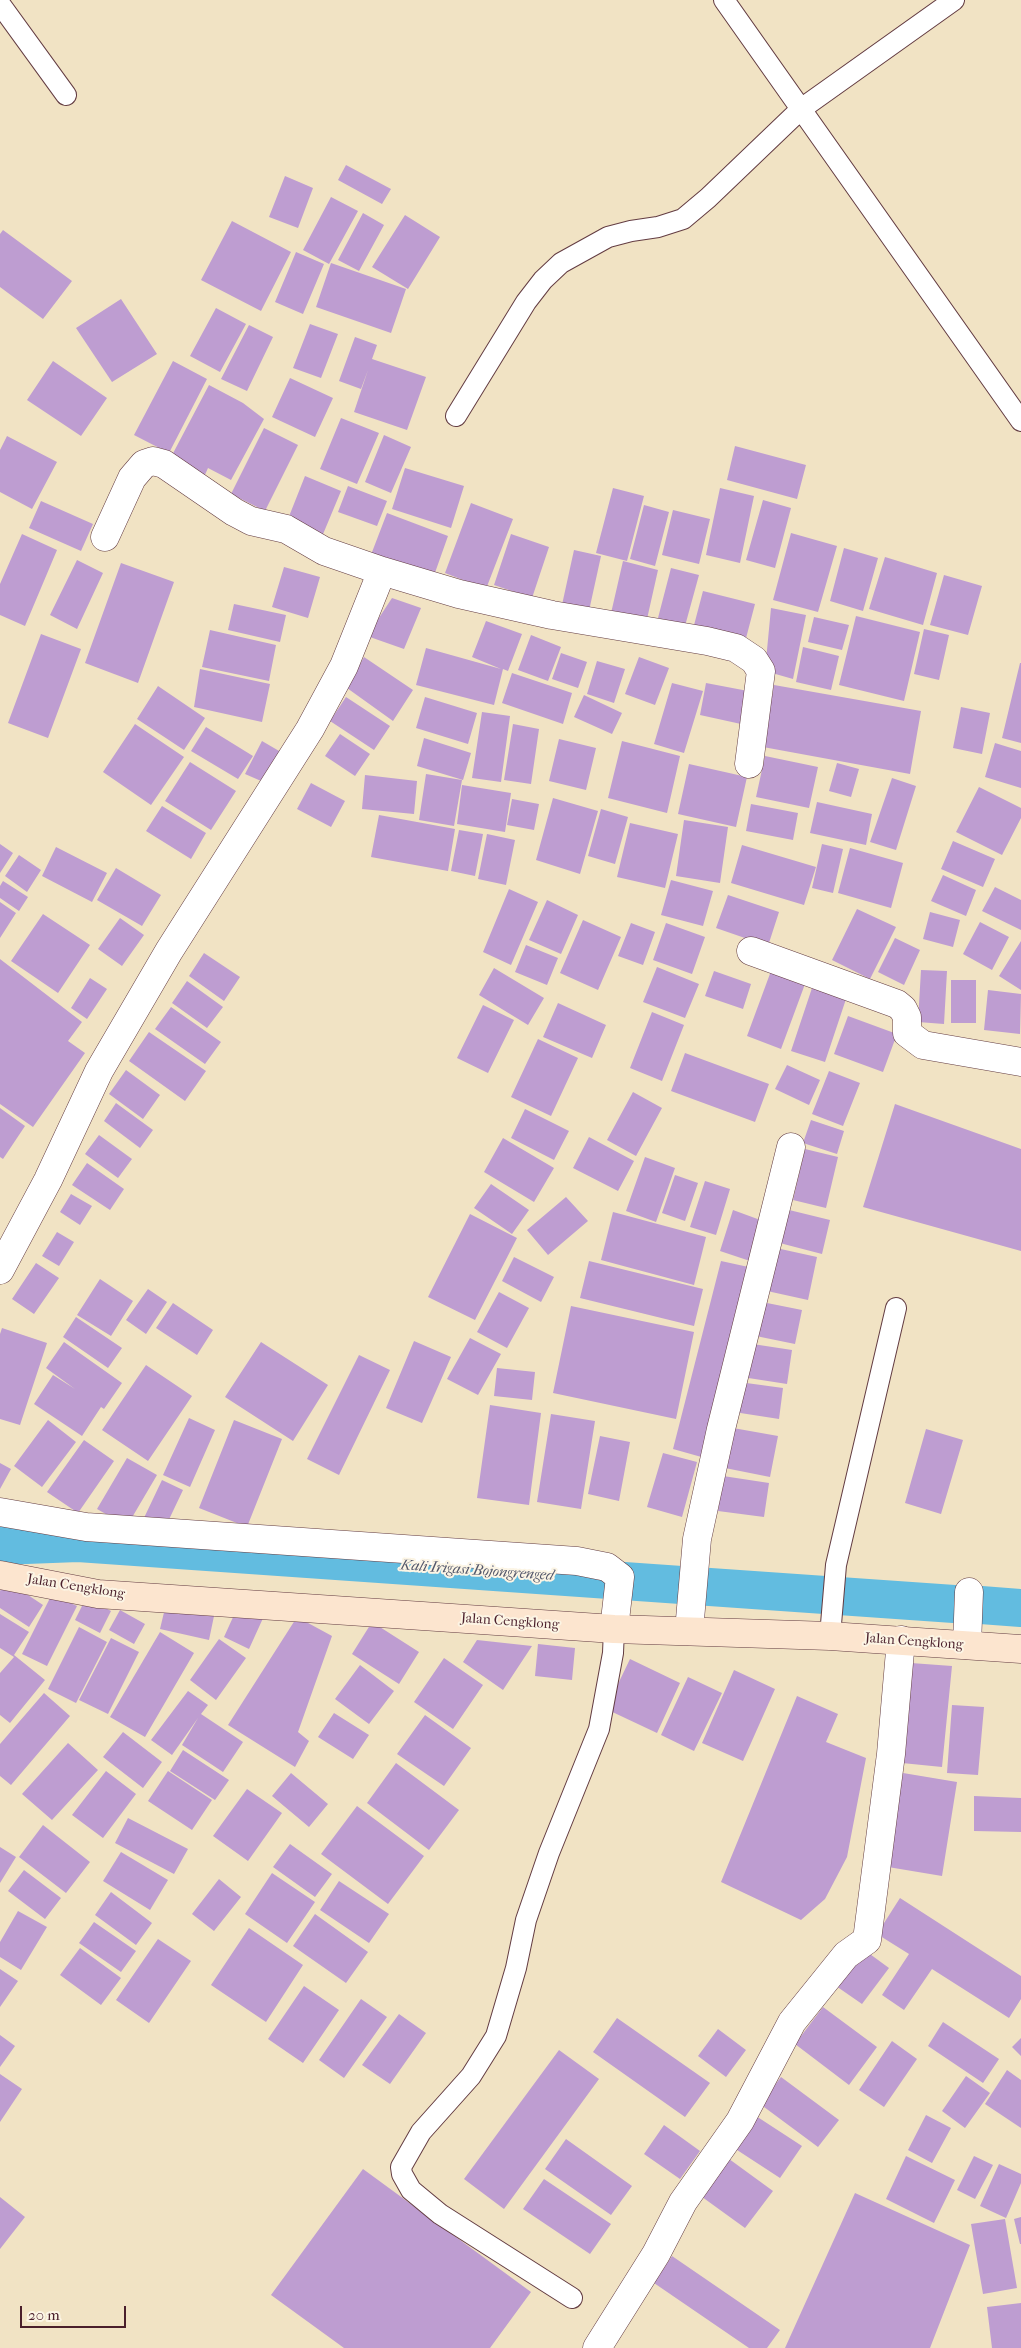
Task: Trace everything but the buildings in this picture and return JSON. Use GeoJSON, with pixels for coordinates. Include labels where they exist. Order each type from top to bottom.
{"type":"FeatureCollection","features":[{"type":"Feature","properties":{"kind":"main road","name":"Jalan Cengklong"},"geometry":{"type":"LineString","coordinates":[[0,1575],[98,1594],[614,1623],[689,1631],[831,1631],[901,1640],[1021,1649]]}},
{"type":"Feature","properties":{"kind":"street"},"geometry":{"type":"LineString","coordinates":[[105,537],[132,478],[144,464],[153,461],[164,464],[234,512],[251,521],[286,529],[324,551],[382,572],[459,594],[552,615],[707,641],[736,648],[754,660],[761,671],[750,764]]}},
{"type":"Feature","properties":{"kind":"street"},"geometry":{"type":"LineString","coordinates":[[0,1270],[48,1180],[104,1063],[169,951],[310,729],[344,666],[382,572]]}},
{"type":"Feature","properties":{"kind":"street"},"geometry":{"type":"LineString","coordinates":[[751,951],[897,1004],[906,1017],[907,1033],[923,1045],[1021,1062]]}},
{"type":"Feature","properties":{"kind":"street"},"geometry":{"type":"LineString","coordinates":[[689,1631],[697,1539],[721,1429],[792,1147]]}},
{"type":"Feature","properties":{"kind":"street"},"geometry":{"type":"LineString","coordinates":[[0,1512],[86,1527],[577,1561],[607,1567],[620,1577],[614,1623]]}},
{"type":"Feature","properties":{"kind":"street"},"geometry":{"type":"LineString","coordinates":[[967,1645],[970,1592]]}},
{"type":"Feature","properties":{"kind":"street"},"geometry":{"type":"LineString","coordinates":[[597,2348],[656,2254],[683,2202],[740,2121],[792,2022],[846,1955],[867,1940],[891,1754],[901,1640]]}},
{"type":"Feature","properties":{"kind":"lane"},"geometry":{"type":"LineString","coordinates":[[724,0],[1021,421]]}},
{"type":"Feature","properties":{"kind":"lane"},"geometry":{"type":"LineString","coordinates":[[456,416],[526,302],[543,280],[561,263],[608,237],[658,227],[683,219],[708,198],[801,109],[954,0]]}},
{"type":"Feature","properties":{"kind":"lane"},"geometry":{"type":"LineString","coordinates":[[0,4],[66,95]]}},
{"type":"Feature","properties":{"kind":"lane"},"geometry":{"type":"LineString","coordinates":[[831,1631],[836,1565],[896,1308]]}},
{"type":"Feature","properties":{"kind":"lane"},"geometry":{"type":"LineString","coordinates":[[572,2298],[440,2214],[411,2190],[402,2174],[401,2167],[420,2132],[471,2076],[496,2036],[516,1968],[526,1920],[548,1852],[600,1729],[614,1654],[614,1623]]}},
{"type":"Feature","properties":{"kind":"waterway","name":"Kali Irigasi Bojongrenged"},"geometry":{"type":"LineString","coordinates":[[0,1546],[78,1543],[954,1604]]}},
{"type":"Feature","properties":{"kind":"waterway","name":"Kali Irigasi Bojongrenged"},"geometry":{"type":"LineString","coordinates":[[981,1605],[1021,1608]]}}]}
